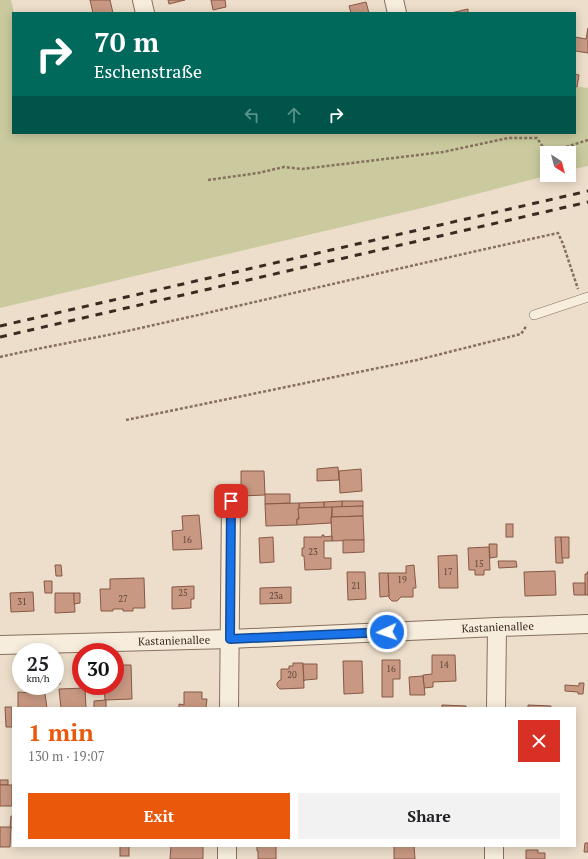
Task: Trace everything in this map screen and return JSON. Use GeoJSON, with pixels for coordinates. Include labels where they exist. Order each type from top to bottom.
{"type":"FeatureCollection","features":[{"type":"Feature","properties":{"kind":"street"},"geometry":{"type":"LineString","coordinates":[[142,0],[145,12]]}},
{"type":"Feature","properties":{"kind":"street"},"geometry":{"type":"LineString","coordinates":[[394,0],[397,12]]}},
{"type":"Feature","properties":{"kind":"street"},"geometry":{"type":"LineString","coordinates":[[229,707],[231,501]]}},
{"type":"Feature","properties":{"kind":"street","name":"Kastanienallee"},"geometry":{"type":"LineString","coordinates":[[0,645],[230,639],[588,624]]}},
{"type":"Feature","properties":{"kind":"street"},"geometry":{"type":"LineString","coordinates":[[496,707],[497,627]]}},
{"type":"Feature","properties":{"kind":"street"},"geometry":{"type":"LineString","coordinates":[[227,847],[227,859]]}},
{"type":"Feature","properties":{"kind":"street"},"geometry":{"type":"LineString","coordinates":[[494,847],[494,859]]}},
{"type":"Feature","properties":{"kind":"lane"},"geometry":{"type":"LineString","coordinates":[[534,316],[585,298]]}},
{"type":"Feature","properties":{"kind":"path"},"geometry":{"type":"LineString","coordinates":[[208,180],[258,173],[284,167],[302,169],[443,152],[508,138],[537,138],[542,146]]}},
{"type":"Feature","properties":{"kind":"path"},"geometry":{"type":"LineString","coordinates":[[569,146],[588,140]]}},
{"type":"Feature","properties":{"kind":"path"},"geometry":{"type":"LineString","coordinates":[[0,357],[143,328],[478,250],[558,233],[585,298]]}},
{"type":"Feature","properties":{"kind":"path"},"geometry":{"type":"LineString","coordinates":[[126,420],[417,360],[521,334],[534,316]]}},
{"type":"Feature","properties":{"kind":"green space"},"geometry":{"type":"Polygon","coordinates":[[[0,0],[11,0],[14,12],[12,12],[12,134],[576,134],[576,86],[588,88],[588,166],[576,169],[576,146],[540,146],[540,177],[426,207],[0,308],[0,0]]]}},
{"type":"Feature","properties":{"kind":"building"},"geometry":{"type":"Polygon","coordinates":[[[90,0],[110,0],[113,12],[93,12],[90,0]]]}},
{"type":"Feature","properties":{"kind":"building"},"geometry":{"type":"Polygon","coordinates":[[[168,0],[185,0],[169,4],[168,0]]]}},
{"type":"Feature","properties":{"kind":"building"},"geometry":{"type":"Polygon","coordinates":[[[211,0],[225,0],[226,7],[213,10],[211,0]]]}},
{"type":"Feature","properties":{"kind":"building"},"geometry":{"type":"Polygon","coordinates":[[[366,2],[369,12],[351,12],[349,6],[366,2]]]}},
{"type":"Feature","properties":{"kind":"building"},"geometry":{"type":"Polygon","coordinates":[[[468,9],[468,12],[455,12],[468,9]]]}},
{"type":"Feature","properties":{"kind":"building"},"geometry":{"type":"Polygon","coordinates":[[[588,28],[588,53],[576,51],[576,37],[586,39],[588,28]]]}},
{"type":"Feature","properties":{"kind":"building"},"geometry":{"type":"Polygon","coordinates":[[[576,74],[579,75],[576,86],[576,74]]]}},
{"type":"Feature","properties":{"kind":"building"},"geometry":{"type":"Polygon","coordinates":[[[338,467],[339,480],[317,481],[317,469],[338,467]]]}},
{"type":"Feature","properties":{"kind":"building"},"geometry":{"type":"Polygon","coordinates":[[[361,469],[362,491],[340,493],[339,471],[361,469]]]}},
{"type":"Feature","properties":{"kind":"building"},"geometry":{"type":"Polygon","coordinates":[[[241,471],[264,471],[265,495],[241,496],[241,471]]]}},
{"type":"Feature","properties":{"kind":"building"},"geometry":{"type":"Polygon","coordinates":[[[265,494],[290,494],[290,503],[265,504],[265,494]]]}},
{"type":"Feature","properties":{"kind":"building"},"geometry":{"type":"Polygon","coordinates":[[[342,501],[363,501],[363,506],[342,507],[342,501]]]}},
{"type":"Feature","properties":{"kind":"building"},"geometry":{"type":"Polygon","coordinates":[[[342,501],[342,507],[324,508],[324,502],[342,501]]]}},
{"type":"Feature","properties":{"kind":"building"},"geometry":{"type":"Polygon","coordinates":[[[324,502],[324,508],[299,508],[299,503],[324,502]]]}},
{"type":"Feature","properties":{"kind":"building"},"geometry":{"type":"Polygon","coordinates":[[[299,503],[299,519],[297,519],[297,525],[266,526],[265,504],[299,503]]]}},
{"type":"Feature","properties":{"kind":"building"},"geometry":{"type":"Polygon","coordinates":[[[363,506],[363,516],[332,517],[332,507],[363,506]]]}},
{"type":"Feature","properties":{"kind":"building"},"geometry":{"type":"Polygon","coordinates":[[[332,507],[331,523],[297,525],[297,519],[299,519],[298,508],[332,507]]]}},
{"type":"Feature","properties":{"kind":"building"},"geometry":{"type":"Polygon","coordinates":[[[199,515],[202,549],[173,550],[172,531],[183,530],[182,516],[199,515]]]}},
{"type":"Feature","properties":{"kind":"building"},"geometry":{"type":"Polygon","coordinates":[[[363,516],[364,540],[332,541],[331,517],[363,516]]]}},
{"type":"Feature","properties":{"kind":"building"},"geometry":{"type":"Polygon","coordinates":[[[506,524],[513,524],[513,537],[506,537],[506,524]]]}},
{"type":"Feature","properties":{"kind":"building"},"geometry":{"type":"Polygon","coordinates":[[[322,535],[324,535],[324,537],[332,536],[332,541],[324,541],[324,558],[331,558],[331,569],[305,570],[304,556],[302,556],[304,537],[322,537],[322,535]]]}},
{"type":"Feature","properties":{"kind":"building"},"geometry":{"type":"Polygon","coordinates":[[[273,537],[274,562],[260,563],[259,538],[273,537]]]}},
{"type":"Feature","properties":{"kind":"building"},"geometry":{"type":"Polygon","coordinates":[[[555,537],[561,537],[563,563],[556,563],[555,537]]]}},
{"type":"Feature","properties":{"kind":"building"},"geometry":{"type":"Polygon","coordinates":[[[561,537],[569,537],[569,558],[562,558],[561,537]]]}},
{"type":"Feature","properties":{"kind":"building"},"geometry":{"type":"Polygon","coordinates":[[[343,540],[364,540],[364,552],[343,553],[343,540]]]}},
{"type":"Feature","properties":{"kind":"building"},"geometry":{"type":"Polygon","coordinates":[[[489,544],[497,544],[497,557],[490,558],[489,544]]]}},
{"type":"Feature","properties":{"kind":"building"},"geometry":{"type":"Polygon","coordinates":[[[489,547],[490,570],[484,570],[484,575],[475,575],[475,570],[469,570],[468,548],[489,547]]]}},
{"type":"Feature","properties":{"kind":"building"},"geometry":{"type":"Polygon","coordinates":[[[457,555],[458,588],[439,588],[438,556],[457,555]]]}},
{"type":"Feature","properties":{"kind":"building"},"geometry":{"type":"Polygon","coordinates":[[[498,561],[516,561],[517,567],[499,568],[498,561]]]}},
{"type":"Feature","properties":{"kind":"building"},"geometry":{"type":"Polygon","coordinates":[[[55,565],[61,565],[62,576],[56,576],[55,565]]]}},
{"type":"Feature","properties":{"kind":"building"},"geometry":{"type":"Polygon","coordinates":[[[414,565],[416,588],[413,588],[413,597],[401,597],[397,601],[392,601],[389,598],[388,573],[406,573],[406,566],[414,565]]]}},
{"type":"Feature","properties":{"kind":"building"},"geometry":{"type":"Polygon","coordinates":[[[555,571],[556,595],[525,596],[524,572],[555,571]]]}},
{"type":"Feature","properties":{"kind":"building"},"geometry":{"type":"Polygon","coordinates":[[[347,572],[365,572],[366,599],[348,600],[347,572]]]}},
{"type":"Feature","properties":{"kind":"building"},"geometry":{"type":"Polygon","coordinates":[[[587,572],[588,595],[585,595],[585,574],[587,574],[587,572]]]}},
{"type":"Feature","properties":{"kind":"building"},"geometry":{"type":"Polygon","coordinates":[[[379,573],[388,573],[389,596],[380,597],[379,573]]]}},
{"type":"Feature","properties":{"kind":"building"},"geometry":{"type":"Polygon","coordinates":[[[144,578],[145,608],[133,608],[133,611],[113,609],[113,611],[101,611],[100,589],[110,589],[110,579],[144,578]]]}},
{"type":"Feature","properties":{"kind":"building"},"geometry":{"type":"Polygon","coordinates":[[[44,581],[52,581],[52,593],[45,593],[44,581]]]}},
{"type":"Feature","properties":{"kind":"building"},"geometry":{"type":"Polygon","coordinates":[[[573,583],[585,583],[585,595],[574,595],[573,583]]]}},
{"type":"Feature","properties":{"kind":"building"},"geometry":{"type":"Polygon","coordinates":[[[194,586],[194,599],[191,599],[191,608],[172,609],[172,587],[194,586]]]}},
{"type":"Feature","properties":{"kind":"building"},"geometry":{"type":"Polygon","coordinates":[[[291,587],[291,603],[260,604],[260,588],[291,587]]]}},
{"type":"Feature","properties":{"kind":"building"},"geometry":{"type":"Polygon","coordinates":[[[33,592],[34,611],[11,612],[10,593],[33,592]]]}},
{"type":"Feature","properties":{"kind":"building"},"geometry":{"type":"Polygon","coordinates":[[[55,593],[74,593],[75,612],[55,613],[55,593]]]}},
{"type":"Feature","properties":{"kind":"building"},"geometry":{"type":"Polygon","coordinates":[[[74,593],[80,593],[80,603],[74,604],[74,593]]]}},
{"type":"Feature","properties":{"kind":"building"},"geometry":{"type":"Polygon","coordinates":[[[432,655],[455,655],[456,681],[433,682],[433,687],[424,688],[423,675],[432,674],[432,655]]]}},
{"type":"Feature","properties":{"kind":"building"},"geometry":{"type":"Polygon","coordinates":[[[382,660],[400,660],[400,679],[393,679],[393,697],[382,697],[382,660]]]}},
{"type":"Feature","properties":{"kind":"building"},"geometry":{"type":"Polygon","coordinates":[[[343,661],[362,661],[363,693],[344,694],[343,661]]]}},
{"type":"Feature","properties":{"kind":"building"},"geometry":{"type":"Polygon","coordinates":[[[293,663],[303,663],[304,688],[280,689],[277,686],[277,683],[281,680],[281,669],[289,669],[289,666],[293,666],[293,663]]]}},
{"type":"Feature","properties":{"kind":"building"},"geometry":{"type":"Polygon","coordinates":[[[303,664],[317,664],[317,679],[304,681],[303,664]]]}},
{"type":"Feature","properties":{"kind":"building"},"geometry":{"type":"Polygon","coordinates":[[[124,665],[131,665],[132,699],[105,700],[105,695],[124,695],[124,665]]]}},
{"type":"Feature","properties":{"kind":"building"},"geometry":{"type":"Polygon","coordinates":[[[423,676],[425,695],[410,695],[409,677],[423,676]]]}},
{"type":"Feature","properties":{"kind":"building"},"geometry":{"type":"Polygon","coordinates":[[[579,683],[584,683],[583,694],[565,691],[565,685],[579,686],[579,683]]]}},
{"type":"Feature","properties":{"kind":"building"},"geometry":{"type":"Polygon","coordinates":[[[72,688],[72,695],[85,695],[86,707],[61,707],[60,695],[64,695],[64,689],[72,688]]]}},
{"type":"Feature","properties":{"kind":"building"},"geometry":{"type":"Polygon","coordinates":[[[184,692],[202,692],[202,699],[207,699],[206,707],[179,707],[179,704],[184,705],[184,692]]]}},
{"type":"Feature","properties":{"kind":"building"},"geometry":{"type":"Polygon","coordinates":[[[18,695],[45,695],[47,707],[18,707],[18,695]]]}},
{"type":"Feature","properties":{"kind":"building"},"geometry":{"type":"Polygon","coordinates":[[[106,700],[106,707],[94,707],[94,701],[106,700]]]}},
{"type":"Feature","properties":{"kind":"building"},"geometry":{"type":"Polygon","coordinates":[[[442,705],[466,706],[466,707],[442,707],[442,705]]]}},
{"type":"Feature","properties":{"kind":"building"},"geometry":{"type":"Polygon","coordinates":[[[528,705],[551,706],[551,707],[528,707],[528,705]]]}},
{"type":"Feature","properties":{"kind":"building"},"geometry":{"type":"Polygon","coordinates":[[[5,707],[12,707],[12,727],[6,727],[5,707]]]}},
{"type":"Feature","properties":{"kind":"building"},"geometry":{"type":"Polygon","coordinates":[[[0,780],[8,780],[8,785],[0,785],[0,780]]]}},
{"type":"Feature","properties":{"kind":"building"},"geometry":{"type":"Polygon","coordinates":[[[0,785],[12,785],[12,806],[0,806],[0,785]]]}},
{"type":"Feature","properties":{"kind":"building"},"geometry":{"type":"Polygon","coordinates":[[[11,816],[12,816],[12,828],[10,828],[11,816]]]}},
{"type":"Feature","properties":{"kind":"building"},"geometry":{"type":"Polygon","coordinates":[[[0,827],[11,827],[10,847],[0,847],[0,827]]]}},
{"type":"Feature","properties":{"kind":"building"},"geometry":{"type":"Polygon","coordinates":[[[585,843],[588,843],[588,852],[584,852],[585,843]]]}},
{"type":"Feature","properties":{"kind":"building"},"geometry":{"type":"Polygon","coordinates":[[[120,847],[129,847],[129,856],[120,856],[120,847]]]}},
{"type":"Feature","properties":{"kind":"building"},"geometry":{"type":"Polygon","coordinates":[[[171,847],[203,847],[203,859],[170,859],[171,847]]]}},
{"type":"Feature","properties":{"kind":"building"},"geometry":{"type":"Polygon","coordinates":[[[257,847],[276,847],[276,859],[258,859],[257,847]]]}},
{"type":"Feature","properties":{"kind":"building"},"geometry":{"type":"Polygon","coordinates":[[[394,847],[414,847],[415,859],[394,859],[394,847]]]}},
{"type":"Feature","properties":{"kind":"building"},"geometry":{"type":"Polygon","coordinates":[[[526,850],[538,850],[538,853],[545,853],[545,859],[526,859],[526,850]]]}},
{"type":"Feature","properties":{"kind":"railway"},"geometry":{"type":"LineString","coordinates":[[0,326],[588,191]]}},
{"type":"Feature","properties":{"kind":"railway"},"geometry":{"type":"LineString","coordinates":[[0,337],[588,202]]}},
{"type":"Feature","properties":{"kind":"route"},"geometry":{"type":"LineString","coordinates":[[231,501],[230,639],[387,632]]}}]}
